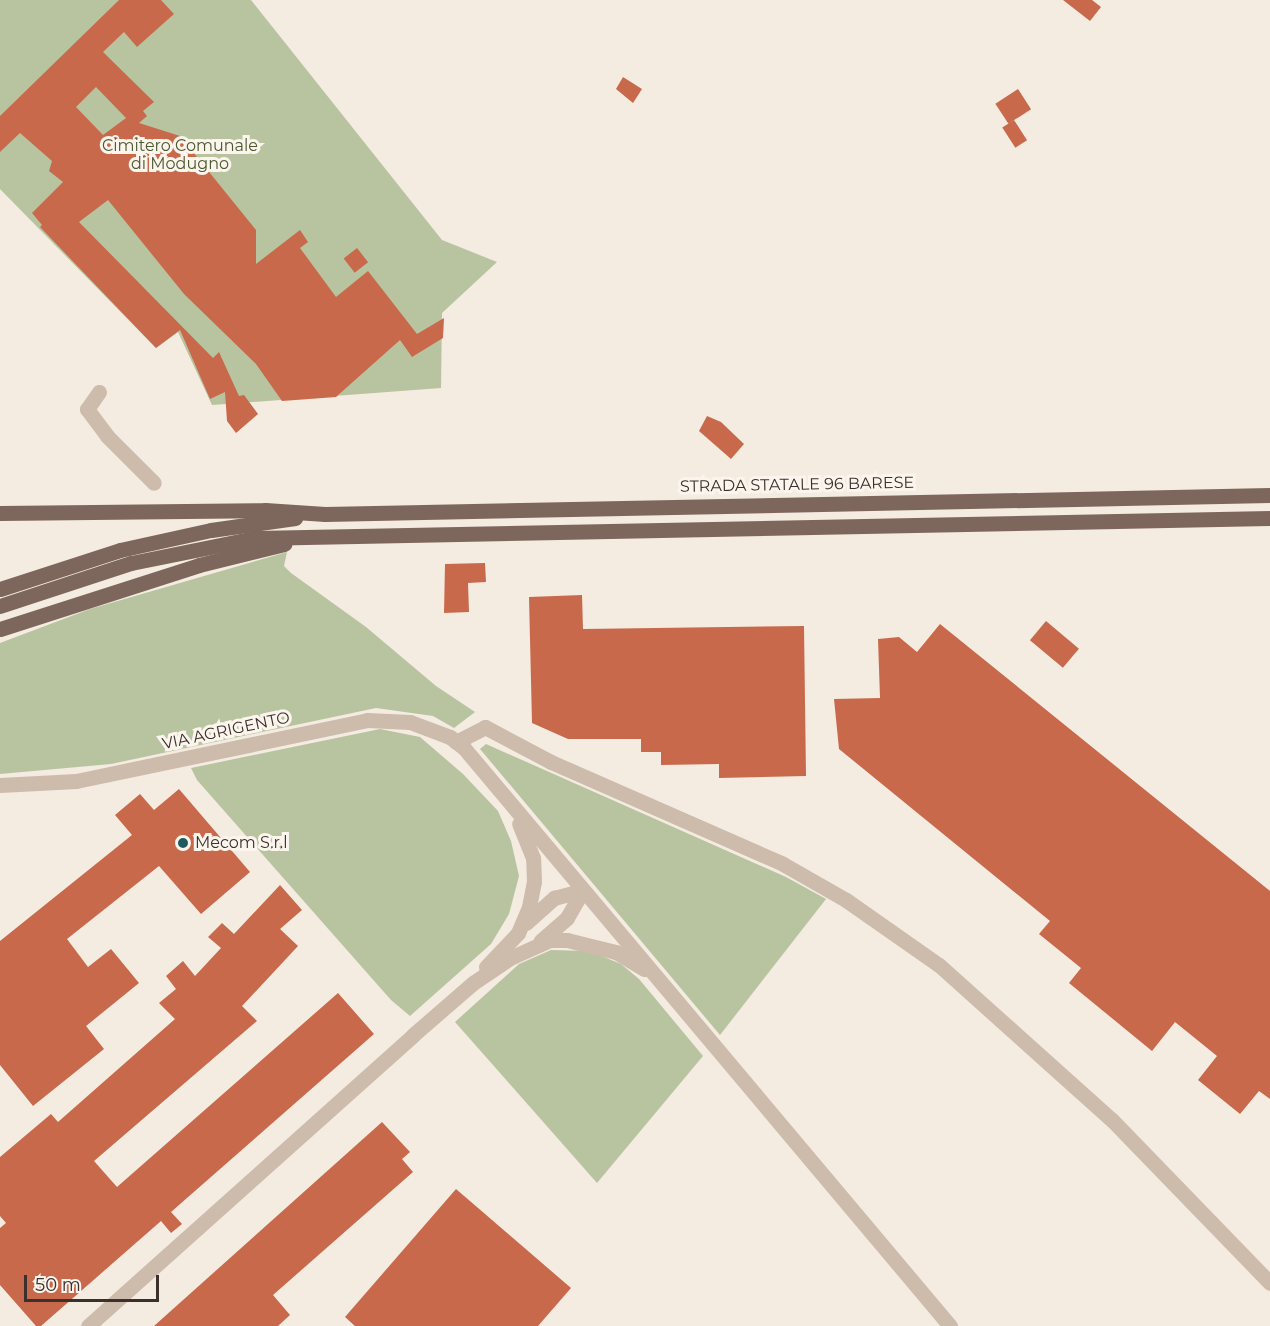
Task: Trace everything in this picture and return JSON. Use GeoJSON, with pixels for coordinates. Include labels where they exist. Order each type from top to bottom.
{"type":"FeatureCollection","features":[{"type":"Feature","properties":{"kind":"main road","name":"STRADA STATALE 96 BARESE"},"geometry":{"type":"LineString","coordinates":[[325,514],[1270,495]]}},
{"type":"Feature","properties":{"kind":"main road"},"geometry":{"type":"LineString","coordinates":[[0,513],[265,510],[325,514]]}},
{"type":"Feature","properties":{"kind":"main road"},"geometry":{"type":"LineString","coordinates":[[0,589],[120,550],[211,530],[325,514]]}},
{"type":"Feature","properties":{"kind":"main road"},"geometry":{"type":"LineString","coordinates":[[0,606],[131,563],[215,544],[255,538],[1270,518]]}},
{"type":"Feature","properties":{"kind":"main road"},"geometry":{"type":"LineString","coordinates":[[0,629],[199,566],[327,537]]}},
{"type":"Feature","properties":{"kind":"street"},"geometry":{"type":"LineString","coordinates":[[99,392],[87,409],[107,436],[154,483]]}},
{"type":"Feature","properties":{"kind":"street","name":"VIA AGRIGENTO"},"geometry":{"type":"LineString","coordinates":[[0,785],[76,781],[367,720],[410,722],[456,742]]}},
{"type":"Feature","properties":{"kind":"street"},"geometry":{"type":"LineString","coordinates":[[950,1326],[661,981],[456,742],[485,727],[551,762],[783,864],[846,900],[939,965],[1104,1112],[1270,1284]]}},
{"type":"Feature","properties":{"kind":"street"},"geometry":{"type":"LineString","coordinates":[[501,794],[525,835],[533,858],[529,907],[518,933]]}},
{"type":"Feature","properties":{"kind":"street"},"geometry":{"type":"LineString","coordinates":[[88,1326],[473,983],[518,933],[554,898],[583,890]]}},
{"type":"Feature","properties":{"kind":"street"},"geometry":{"type":"LineString","coordinates":[[531,948],[567,918],[583,890]]}},
{"type":"Feature","properties":{"kind":"street"},"geometry":{"type":"LineString","coordinates":[[473,983],[531,948],[550,940],[594,944],[616,952],[661,981]]}},
{"type":"Feature","properties":{"kind":"green space","name":"Cimitero Comunale di Modugno"},"geometry":{"type":"Polygon","coordinates":[[[0,0],[251,0],[442,240],[497,262],[442,313],[441,388],[212,405],[178,332],[156,348],[0,189],[0,0]]]}},
{"type":"Feature","properties":{"kind":"green space"},"geometry":{"type":"Polygon","coordinates":[[[287,552],[284,566],[291,573],[366,627],[436,686],[475,712],[454,728],[433,716],[376,708],[111,764],[0,774],[0,643],[90,609],[287,552]]]}},
{"type":"Feature","properties":{"kind":"green space"},"geometry":{"type":"Polygon","coordinates":[[[380,729],[420,737],[463,774],[498,811],[511,841],[519,876],[509,914],[491,944],[410,1016],[391,1000],[197,780],[191,768],[380,729]]]}},
{"type":"Feature","properties":{"kind":"green space"},"geometry":{"type":"Polygon","coordinates":[[[486,744],[786,877],[826,899],[720,1035],[480,749],[486,744]]]}},
{"type":"Feature","properties":{"kind":"green space"},"geometry":{"type":"Polygon","coordinates":[[[551,950],[589,951],[621,964],[639,979],[703,1056],[597,1183],[455,1022],[519,964],[551,950]]]}},
{"type":"Feature","properties":{"kind":"building"},"geometry":{"type":"Polygon","coordinates":[[[119,0],[161,0],[174,14],[137,47],[124,32],[103,52],[154,102],[143,111],[147,116],[139,123],[180,136],[256,230],[256,264],[300,230],[308,242],[300,248],[336,297],[368,271],[417,334],[444,318],[443,338],[412,357],[400,340],[336,397],[282,401],[256,364],[184,294],[108,200],[79,222],[213,358],[219,352],[239,396],[244,395],[258,414],[236,433],[227,421],[225,392],[210,399],[180,330],[156,348],[40,227],[42,225],[32,213],[63,182],[49,171],[52,161],[20,133],[0,152],[0,116],[119,0]],[[96,87],[76,107],[103,135],[126,118],[96,87]]]}},
{"type":"Feature","properties":{"kind":"building"},"geometry":{"type":"Polygon","coordinates":[[[1063,0],[1092,0],[1101,7],[1090,21],[1063,0]]]}},
{"type":"Feature","properties":{"kind":"building"},"geometry":{"type":"Polygon","coordinates":[[[623,77],[642,89],[633,103],[616,89],[623,77]]]}},
{"type":"Feature","properties":{"kind":"building"},"geometry":{"type":"Polygon","coordinates":[[[1018,89],[1031,109],[1008,124],[995,104],[1018,89]]]}},
{"type":"Feature","properties":{"kind":"building"},"geometry":{"type":"Polygon","coordinates":[[[1014,120],[1027,140],[1015,148],[1002,128],[1014,120]]]}},
{"type":"Feature","properties":{"kind":"building"},"geometry":{"type":"Polygon","coordinates":[[[357,248],[368,262],[355,273],[344,258],[357,248]]]}},
{"type":"Feature","properties":{"kind":"building"},"geometry":{"type":"Polygon","coordinates":[[[707,416],[721,422],[744,444],[731,459],[699,431],[707,416]]]}},
{"type":"Feature","properties":{"kind":"building"},"geometry":{"type":"Polygon","coordinates":[[[485,563],[486,582],[468,583],[469,612],[444,613],[445,564],[485,563]]]}},
{"type":"Feature","properties":{"kind":"building"},"geometry":{"type":"Polygon","coordinates":[[[582,595],[583,629],[804,626],[806,776],[719,778],[719,764],[661,765],[661,752],[641,752],[641,739],[568,739],[532,723],[529,597],[582,595]]]}},
{"type":"Feature","properties":{"kind":"building"},"geometry":{"type":"Polygon","coordinates":[[[1046,621],[1079,649],[1063,668],[1030,640],[1046,621]]]}},
{"type":"Feature","properties":{"kind":"building"},"geometry":{"type":"Polygon","coordinates":[[[940,624],[1270,891],[1270,1099],[1259,1091],[1240,1114],[1198,1080],[1217,1056],[1175,1022],[1152,1051],[1069,983],[1081,968],[1039,934],[1050,921],[839,749],[834,699],[880,698],[878,639],[899,637],[917,652],[940,624]]]}},
{"type":"Feature","properties":{"kind":"building"},"geometry":{"type":"Polygon","coordinates":[[[179,789],[250,872],[201,914],[159,866],[67,939],[88,967],[111,949],[139,983],[86,1026],[104,1049],[33,1106],[0,1065],[0,941],[132,835],[115,815],[140,794],[154,810],[179,789]]]}},
{"type":"Feature","properties":{"kind":"building"},"geometry":{"type":"Polygon","coordinates":[[[280,885],[302,910],[280,929],[298,946],[242,1006],[257,1021],[94,1161],[117,1187],[338,993],[374,1034],[171,1212],[182,1224],[171,1233],[161,1221],[41,1326],[36,1326],[0,1285],[0,1228],[6,1223],[0,1216],[0,1157],[51,1114],[58,1122],[175,1019],[159,1003],[176,989],[166,976],[183,961],[195,976],[221,948],[208,937],[222,923],[234,934],[280,885]]]}},
{"type":"Feature","properties":{"kind":"building"},"geometry":{"type":"Polygon","coordinates":[[[382,1122],[410,1152],[402,1159],[413,1172],[273,1295],[290,1315],[278,1326],[154,1326],[382,1122]]]}},
{"type":"Feature","properties":{"kind":"building"},"geometry":{"type":"Polygon","coordinates":[[[456,1189],[571,1288],[538,1326],[355,1326],[345,1317],[456,1189]]]}},
{"type":"Feature","properties":{"kind":"place","name":"Mecom S.r.l"},"geometry":{"type":"Point","coordinates":[183,843]}}]}
